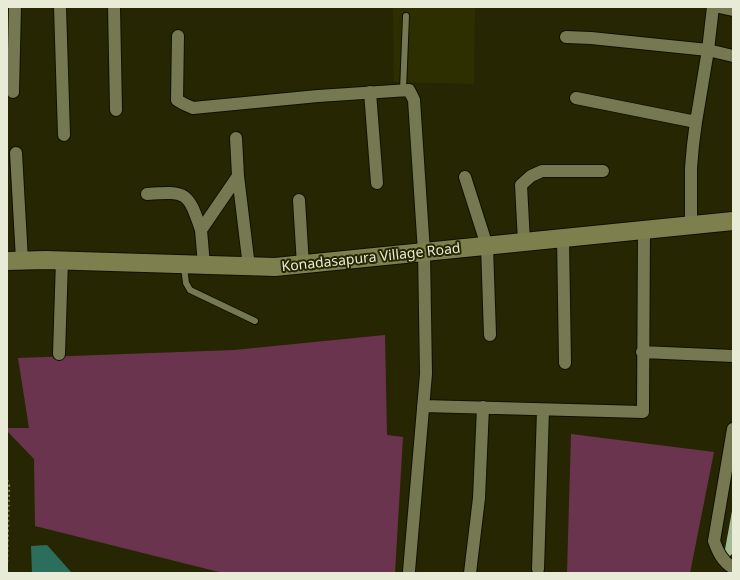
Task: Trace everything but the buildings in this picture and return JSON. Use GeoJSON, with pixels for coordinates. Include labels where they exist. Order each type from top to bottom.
{"type":"FeatureCollection","features":[{"type":"Feature","properties":{"kind":"street"},"geometry":{"type":"LineString","coordinates":[[12,92],[15,7]]}},
{"type":"Feature","properties":{"kind":"street"},"geometry":{"type":"LineString","coordinates":[[60,7],[64,135]]}},
{"type":"Feature","properties":{"kind":"street"},"geometry":{"type":"LineString","coordinates":[[114,7],[116,110]]}},
{"type":"Feature","properties":{"kind":"street"},"geometry":{"type":"LineString","coordinates":[[691,225],[691,168],[696,122],[708,50],[713,7]]}},
{"type":"Feature","properties":{"kind":"street"},"geometry":{"type":"LineString","coordinates":[[719,7],[733,10]]}},
{"type":"Feature","properties":{"kind":"street"},"geometry":{"type":"LineString","coordinates":[[178,36],[177,100],[193,108],[403,90],[409,90],[414,100],[424,252],[426,374],[409,570]]}},
{"type":"Feature","properties":{"kind":"street"},"geometry":{"type":"LineString","coordinates":[[566,37],[591,38],[708,50],[733,56]]}},
{"type":"Feature","properties":{"kind":"street"},"geometry":{"type":"LineString","coordinates":[[370,92],[377,183]]}},
{"type":"Feature","properties":{"kind":"street"},"geometry":{"type":"LineString","coordinates":[[576,98],[696,122]]}},
{"type":"Feature","properties":{"kind":"street"},"geometry":{"type":"LineString","coordinates":[[236,138],[238,176],[249,267]]}},
{"type":"Feature","properties":{"kind":"street"},"geometry":{"type":"LineString","coordinates":[[15,260],[16,153]]}},
{"type":"Feature","properties":{"kind":"street"},"geometry":{"type":"LineString","coordinates":[[524,242],[521,185],[531,176],[542,171],[603,171]]}},
{"type":"Feature","properties":{"kind":"street"},"geometry":{"type":"LineString","coordinates":[[201,230],[238,176]]}},
{"type":"Feature","properties":{"kind":"street"},"geometry":{"type":"LineString","coordinates":[[465,177],[487,246],[490,335]]}},
{"type":"Feature","properties":{"kind":"street"},"geometry":{"type":"LineString","coordinates":[[147,194],[171,192],[184,195],[193,208],[201,230],[204,265]]}},
{"type":"Feature","properties":{"kind":"street"},"geometry":{"type":"LineString","coordinates":[[299,200],[303,265]]}},
{"type":"Feature","properties":{"kind":"street","name":"Konadasapura Village Road"},"geometry":{"type":"LineString","coordinates":[[15,260],[62,260],[275,268],[733,221]]}},
{"type":"Feature","properties":{"kind":"street"},"geometry":{"type":"LineString","coordinates":[[423,406],[643,412],[642,352],[644,230]]}},
{"type":"Feature","properties":{"kind":"street"},"geometry":{"type":"LineString","coordinates":[[563,238],[565,363]]}},
{"type":"Feature","properties":{"kind":"street"},"geometry":{"type":"LineString","coordinates":[[59,354],[62,260]]}},
{"type":"Feature","properties":{"kind":"street"},"geometry":{"type":"LineString","coordinates":[[642,352],[733,356]]}},
{"type":"Feature","properties":{"kind":"street"},"geometry":{"type":"LineString","coordinates":[[470,573],[479,498],[483,408]]}},
{"type":"Feature","properties":{"kind":"street"},"geometry":{"type":"LineString","coordinates":[[538,569],[543,410]]}},
{"type":"Feature","properties":{"kind":"street"},"geometry":{"type":"LineString","coordinates":[[733,429],[714,541],[719,554],[733,568]]}},
{"type":"Feature","properties":{"kind":"lane"},"geometry":{"type":"LineString","coordinates":[[403,90],[406,16]]}},
{"type":"Feature","properties":{"kind":"lane"},"geometry":{"type":"LineString","coordinates":[[183,264],[186,283],[190,290],[255,321]]}},
{"type":"Feature","properties":{"kind":"path"},"geometry":{"type":"LineString","coordinates":[[7,480],[9,486],[7,562]]}},
{"type":"Feature","properties":{"kind":"shaded area"},"geometry":{"type":"Polygon","coordinates":[[[393,7],[475,7],[474,84],[394,82],[393,7]]]}},
{"type":"Feature","properties":{"kind":"shaded area"},"geometry":{"type":"Polygon","coordinates":[[[385,335],[387,435],[403,437],[395,573],[223,573],[35,526],[34,459],[7,431],[7,428],[29,428],[18,358],[234,350],[385,335]]]}},
{"type":"Feature","properties":{"kind":"shaded area"},"geometry":{"type":"Polygon","coordinates":[[[571,434],[714,452],[690,573],[567,573],[571,434]]]}},
{"type":"Feature","properties":{"kind":"water"},"geometry":{"type":"Polygon","coordinates":[[[47,545],[72,573],[32,573],[31,546],[47,545]]]}}]}
